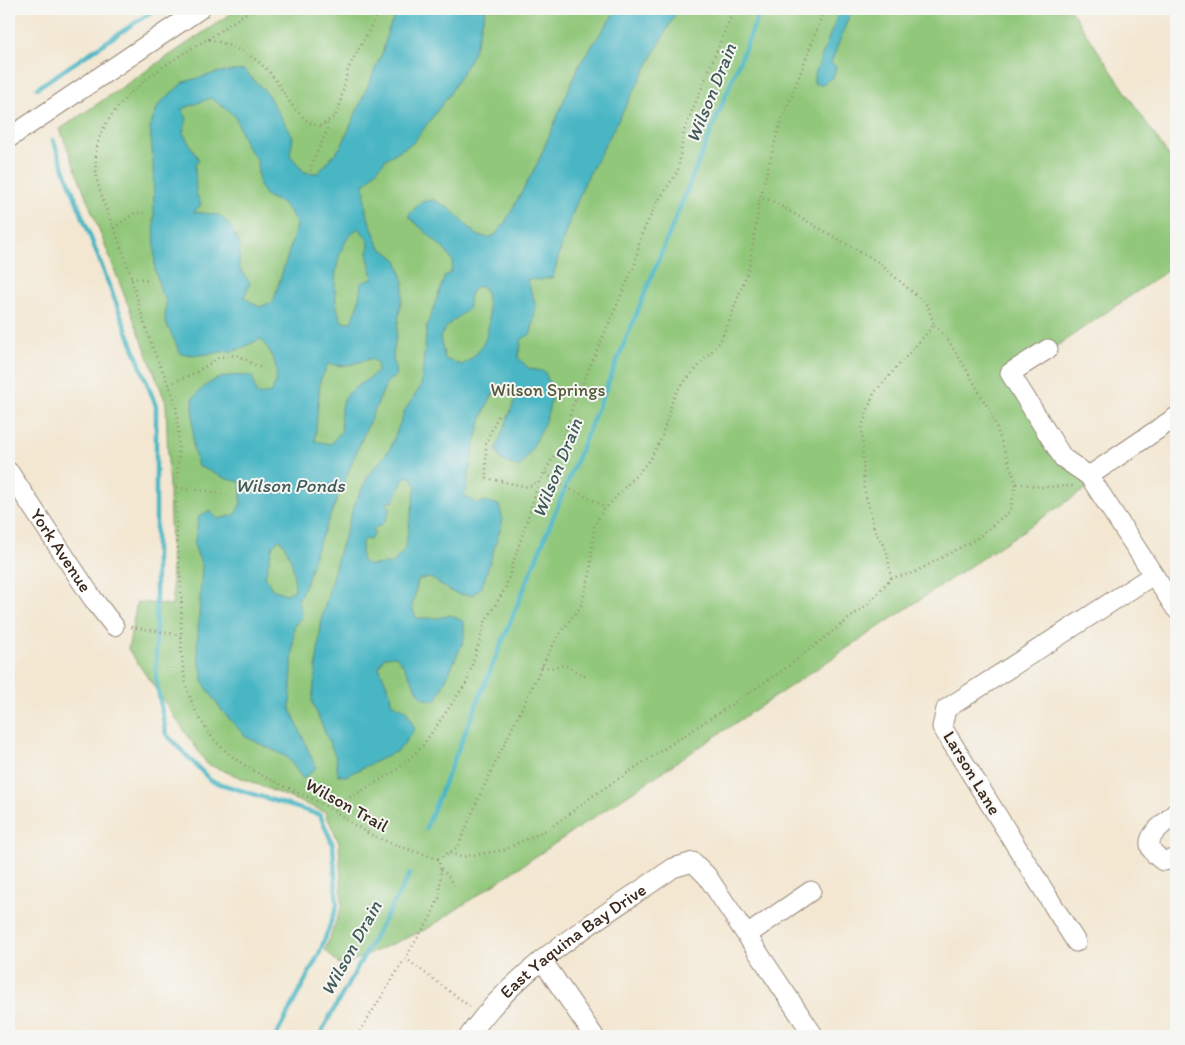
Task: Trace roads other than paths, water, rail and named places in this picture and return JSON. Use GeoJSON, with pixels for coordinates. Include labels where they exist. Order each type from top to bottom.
{"type":"FeatureCollection","features":[{"type":"Feature","properties":{"kind":"street"},"geometry":{"type":"LineString","coordinates":[[9,138],[200,9]]}},
{"type":"Feature","properties":{"kind":"street"},"geometry":{"type":"LineString","coordinates":[[1048,349],[1010,373],[1063,458],[1092,481],[1176,609]]}},
{"type":"Feature","properties":{"kind":"street"},"geometry":{"type":"LineString","coordinates":[[1092,481],[1176,416]]}},
{"type":"Feature","properties":{"kind":"street","name":"York Avenue"},"geometry":{"type":"LineString","coordinates":[[9,472],[93,600],[114,626]]}},
{"type":"Feature","properties":{"kind":"street","name":"Larson Lane"},"geometry":{"type":"LineString","coordinates":[[1076,942],[942,727],[946,709],[1153,575]]}},
{"type":"Feature","properties":{"kind":"street"},"geometry":{"type":"LineString","coordinates":[[1176,812],[1150,836],[1150,845],[1155,855],[1163,861],[1176,859]]}},
{"type":"Feature","properties":{"kind":"street","name":"East Yaquina Bay Drive"},"geometry":{"type":"LineString","coordinates":[[468,1036],[515,982],[542,960],[673,868],[693,862],[708,876],[747,935]]}},
{"type":"Feature","properties":{"kind":"street"},"geometry":{"type":"LineString","coordinates":[[811,891],[747,935],[814,1036]]}},
{"type":"Feature","properties":{"kind":"street"},"geometry":{"type":"LineString","coordinates":[[542,960],[594,1036]]}},
{"type":"Feature","properties":{"kind":"water","name":"Wilson Ponds"},"geometry":{"type":"Polygon","coordinates":[[[399,9],[486,9],[473,54],[449,95],[413,143],[387,158],[364,185],[366,212],[379,246],[397,260],[404,283],[393,356],[396,376],[387,382],[361,441],[315,553],[308,578],[298,601],[303,615],[294,626],[290,708],[316,768],[303,779],[287,757],[246,737],[223,712],[204,684],[197,649],[202,566],[194,545],[199,516],[209,511],[218,519],[235,515],[241,503],[241,482],[227,479],[198,466],[193,447],[193,398],[213,381],[219,378],[234,376],[252,376],[257,395],[271,393],[276,379],[276,372],[270,352],[261,339],[237,350],[200,355],[181,354],[165,321],[166,300],[161,292],[155,270],[153,160],[150,127],[159,104],[184,82],[220,72],[244,70],[266,92],[293,137],[290,155],[304,172],[318,173],[342,145],[383,51],[388,30],[399,9]],[[211,98],[182,109],[187,119],[183,133],[199,160],[195,165],[196,193],[201,205],[194,212],[219,215],[230,225],[240,245],[239,267],[250,283],[244,297],[259,307],[273,302],[297,226],[292,215],[283,204],[266,196],[259,186],[257,160],[246,146],[235,116],[211,98]],[[359,228],[350,235],[339,258],[336,272],[336,300],[343,323],[352,321],[358,306],[361,283],[373,278],[368,257],[369,242],[359,228]],[[370,359],[345,366],[328,364],[320,381],[315,441],[331,444],[342,430],[341,408],[344,400],[348,394],[377,372],[377,362],[370,359]],[[280,539],[273,545],[265,576],[272,589],[286,594],[295,590],[292,563],[280,539]]]}},
{"type":"Feature","properties":{"kind":"water","name":"Wilson Ponds"},"geometry":{"type":"Polygon","coordinates":[[[617,9],[678,9],[585,182],[566,230],[553,277],[540,280],[527,279],[536,306],[531,334],[522,339],[518,357],[528,368],[545,372],[552,394],[548,413],[540,433],[519,468],[501,460],[496,449],[516,397],[512,387],[503,384],[494,393],[487,405],[477,436],[465,496],[477,504],[486,501],[499,505],[503,520],[482,587],[472,595],[464,595],[450,591],[434,580],[424,578],[418,580],[412,607],[416,618],[438,618],[451,615],[464,622],[464,640],[436,701],[424,699],[396,656],[384,657],[379,667],[390,692],[391,703],[406,710],[415,729],[399,750],[346,776],[338,775],[336,758],[312,702],[322,617],[338,556],[354,506],[368,476],[390,449],[405,410],[421,386],[427,326],[445,276],[451,272],[453,261],[443,248],[408,216],[421,202],[434,200],[450,209],[477,235],[489,238],[496,234],[506,221],[538,162],[579,65],[617,9]],[[479,286],[471,292],[469,308],[447,326],[440,337],[445,359],[462,365],[479,350],[485,341],[488,331],[489,310],[487,299],[484,287],[479,286]],[[411,476],[404,478],[393,502],[385,502],[390,507],[385,521],[373,529],[374,534],[370,540],[365,539],[362,542],[361,559],[367,565],[392,564],[405,549],[416,486],[411,476]]]}},
{"type":"Feature","properties":{"kind":"water"},"geometry":{"type":"Polygon","coordinates":[[[840,9],[852,9],[831,63],[836,67],[833,77],[821,85],[814,83],[814,76],[840,9]]]}},
{"type":"Feature","properties":{"kind":"waterway"},"geometry":{"type":"LineString","coordinates":[[37,88],[156,9]]}},
{"type":"Feature","properties":{"kind":"waterway","name":"Wilson Drain"},"geometry":{"type":"LineString","coordinates":[[426,828],[761,9]]}},
{"type":"Feature","properties":{"kind":"waterway"},"geometry":{"type":"LineString","coordinates":[[53,140],[156,406],[156,679],[166,734],[211,781],[320,815],[333,845],[337,906],[320,952],[276,1036]]}},
{"type":"Feature","properties":{"kind":"waterway","name":"Wilson Drain"},"geometry":{"type":"LineString","coordinates":[[319,1036],[410,874]]}},
{"type":"Feature","properties":{"kind":"park label","name":"Wilson Springs"},"geometry":{"type":"Point","coordinates":[548,390]}}]}
